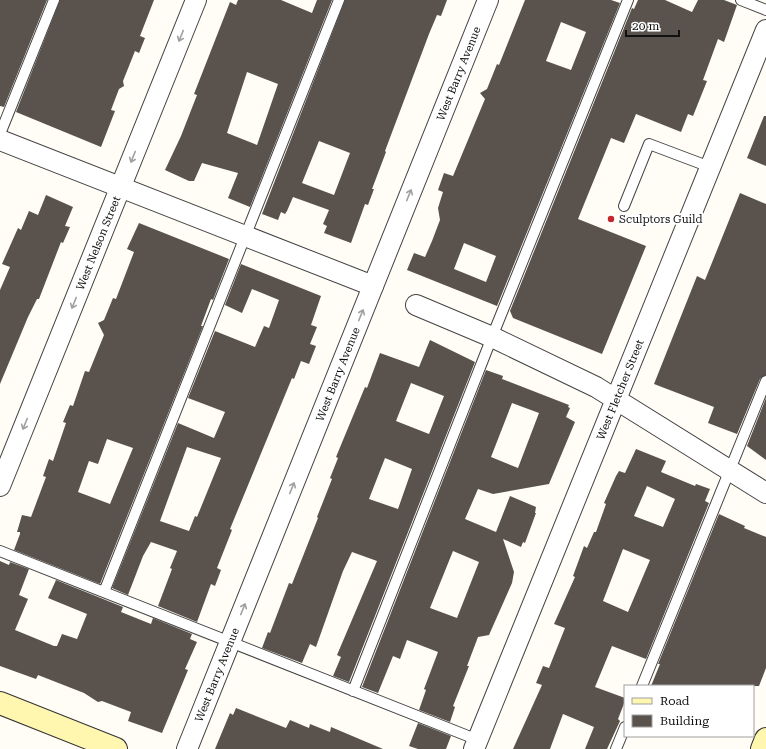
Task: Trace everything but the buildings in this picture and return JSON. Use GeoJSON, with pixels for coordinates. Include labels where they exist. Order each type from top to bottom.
{"type":"FeatureCollection","features":[{"type":"Feature","properties":{"kind":"street","name":"West Nelson Street"},"geometry":{"type":"LineString","coordinates":[[0,486],[196,0]]}},
{"type":"Feature","properties":{"kind":"street","name":"West Barry Avenue"},"geometry":{"type":"LineString","coordinates":[[187,749],[488,0]]}},
{"type":"Feature","properties":{"kind":"street","name":"West Fletcher Street"},"geometry":{"type":"LineString","coordinates":[[476,744],[766,30]]}},
{"type":"Feature","properties":{"kind":"street"},"geometry":{"type":"LineString","coordinates":[[0,140],[373,286]]}},
{"type":"Feature","properties":{"kind":"street"},"geometry":{"type":"LineString","coordinates":[[416,305],[492,336],[596,387],[730,469],[766,493]]}},
{"type":"Feature","properties":{"kind":"street"},"geometry":{"type":"LineString","coordinates":[[0,703],[116,749]]}},
{"type":"Feature","properties":{"kind":"street"},"geometry":{"type":"LineString","coordinates":[[762,749],[766,739]]}},
{"type":"Feature","properties":{"kind":"lane"},"geometry":{"type":"LineString","coordinates":[[0,134],[54,0]]}},
{"type":"Feature","properties":{"kind":"lane"},"geometry":{"type":"LineString","coordinates":[[104,592],[244,236],[339,0]]}},
{"type":"Feature","properties":{"kind":"lane"},"geometry":{"type":"LineString","coordinates":[[353,691],[492,336],[628,0]]}},
{"type":"Feature","properties":{"kind":"lane"},"geometry":{"type":"LineString","coordinates":[[741,0],[766,10]]}},
{"type":"Feature","properties":{"kind":"lane"},"geometry":{"type":"LineString","coordinates":[[624,206],[649,144],[710,168]]}},
{"type":"Feature","properties":{"kind":"lane"},"geometry":{"type":"LineString","coordinates":[[642,685],[766,381]]}},
{"type":"Feature","properties":{"kind":"lane"},"geometry":{"type":"LineString","coordinates":[[0,551],[353,691],[476,744]]}},
{"type":"Feature","properties":{"kind":"lane"},"geometry":{"type":"LineString","coordinates":[[616,749],[624,729]]}},
{"type":"Feature","properties":{"kind":"place","name":"Sculptors Guild"},"geometry":{"type":"Point","coordinates":[611,219]}}]}
